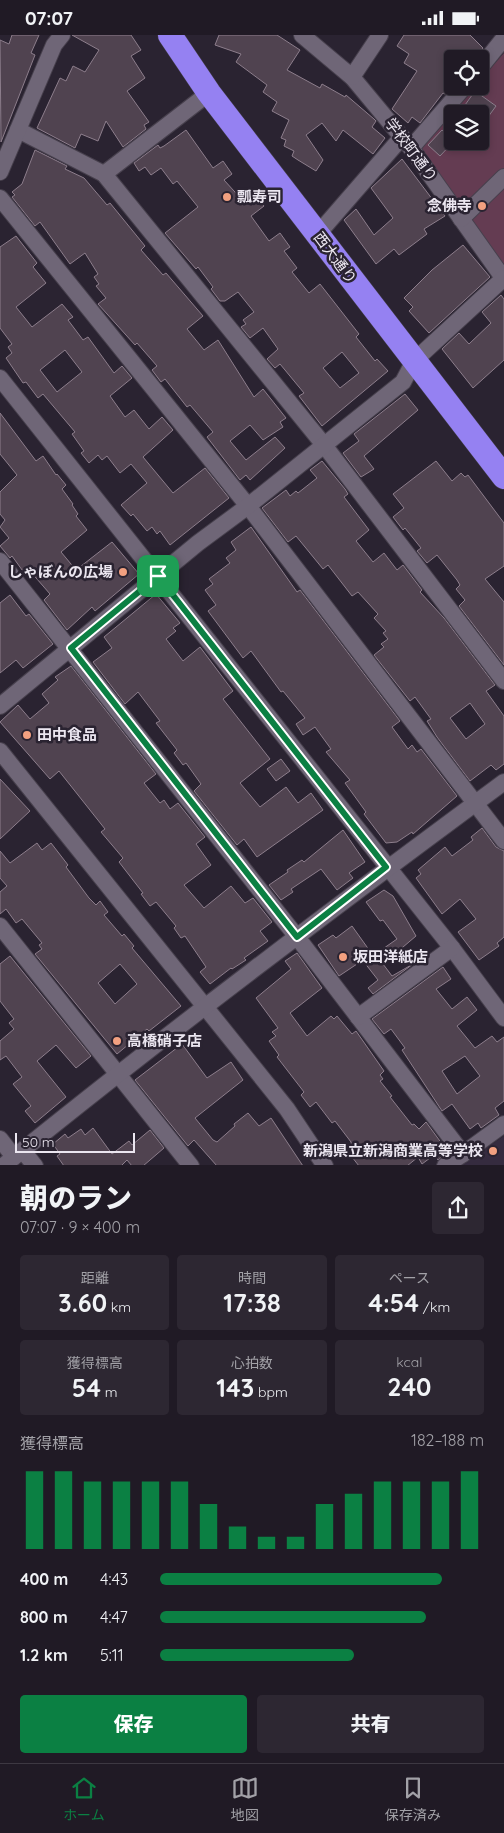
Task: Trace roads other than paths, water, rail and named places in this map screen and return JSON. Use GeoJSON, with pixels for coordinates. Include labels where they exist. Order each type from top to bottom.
{"type":"FeatureCollection","features":[{"type":"Feature","properties":{"kind":"highway","name":"西大通り"},"geometry":{"type":"LineString","coordinates":[[170,35],[209,93],[504,477]]}},
{"type":"Feature","properties":{"kind":"street"},"geometry":{"type":"LineString","coordinates":[[0,172],[3,155],[18,130],[54,45],[62,35]]}},
{"type":"Feature","properties":{"kind":"street","name":"学校町通り"},"geometry":{"type":"LineString","coordinates":[[302,35],[352,77],[406,143],[504,279]]}},
{"type":"Feature","properties":{"kind":"street"},"geometry":{"type":"LineString","coordinates":[[352,77],[380,35]]}},
{"type":"Feature","properties":{"kind":"street"},"geometry":{"type":"LineString","coordinates":[[489,56],[504,38]]}},
{"type":"Feature","properties":{"kind":"street"},"geometry":{"type":"LineString","coordinates":[[104,174],[209,93]]}},
{"type":"Feature","properties":{"kind":"street"},"geometry":{"type":"LineString","coordinates":[[317,235],[406,143],[436,121],[458,95]]}},
{"type":"Feature","properties":{"kind":"street"},"geometry":{"type":"LineString","coordinates":[[18,130],[104,174],[324,445],[504,681]]}},
{"type":"Feature","properties":{"kind":"street"},"geometry":{"type":"LineString","coordinates":[[461,219],[504,177]]}},
{"type":"Feature","properties":{"kind":"street"},"geometry":{"type":"LineString","coordinates":[[0,198],[248,506],[504,841]]}},
{"type":"Feature","properties":{"kind":"street"},"geometry":{"type":"LineString","coordinates":[[0,706],[158,576],[403,382],[414,361],[504,279]]}},
{"type":"Feature","properties":{"kind":"street"},"geometry":{"type":"LineString","coordinates":[[0,378],[452,948],[504,1018]]}},
{"type":"Feature","properties":{"kind":"street"},"geometry":{"type":"LineString","coordinates":[[0,561],[71,648],[297,937],[462,1154]]}},
{"type":"Feature","properties":{"kind":"street"},"geometry":{"type":"LineString","coordinates":[[0,751],[287,1109],[325,1165]]}},
{"type":"Feature","properties":{"kind":"street"},"geometry":{"type":"LineString","coordinates":[[13,1158],[204,1006],[297,937],[386,867],[504,782]]}},
{"type":"Feature","properties":{"kind":"street"},"geometry":{"type":"LineString","coordinates":[[0,926],[191,1165]]}},
{"type":"Feature","properties":{"kind":"street"},"geometry":{"type":"LineString","coordinates":[[358,1017],[452,948]]}},
{"type":"Feature","properties":{"kind":"street"},"geometry":{"type":"LineString","coordinates":[[445,1165],[504,1124]]}},
{"type":"Feature","properties":{"kind":"street"},"geometry":{"type":"LineString","coordinates":[[0,1139],[13,1158],[35,1165]]}},
{"type":"Feature","properties":{"kind":"place","name":"瓢寿司"},"geometry":{"type":"Point","coordinates":[227,197]}},
{"type":"Feature","properties":{"kind":"place","name":"念佛寺"},"geometry":{"type":"Point","coordinates":[482,206]}},
{"type":"Feature","properties":{"kind":"place","name":"しゃぼんの広場"},"geometry":{"type":"Point","coordinates":[123,572]}},
{"type":"Feature","properties":{"kind":"place","name":"田中食品"},"geometry":{"type":"Point","coordinates":[27,735]}},
{"type":"Feature","properties":{"kind":"place","name":"坂田洋紙店"},"geometry":{"type":"Point","coordinates":[343,957]}},
{"type":"Feature","properties":{"kind":"place","name":"高橋硝子店"},"geometry":{"type":"Point","coordinates":[117,1041]}},
{"type":"Feature","properties":{"kind":"place","name":"新潟県立新潟商業高等学校"},"geometry":{"type":"Point","coordinates":[493,1151]}}]}
